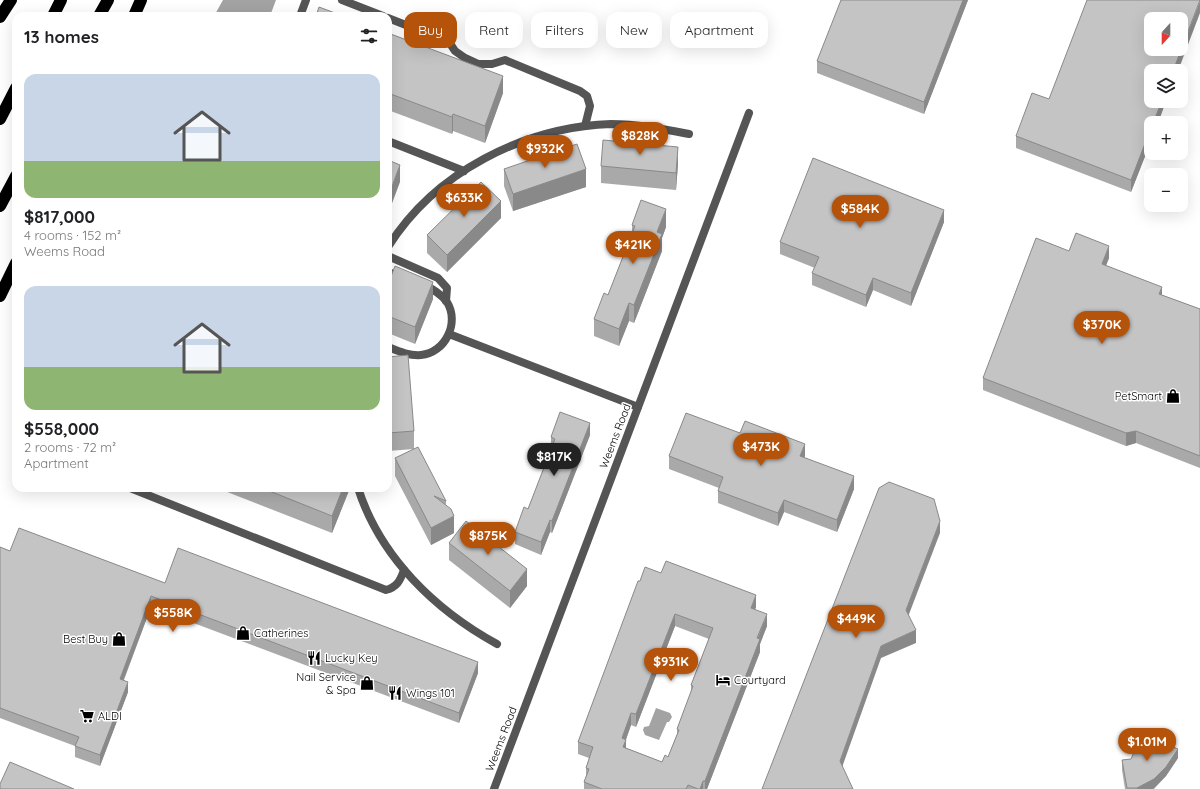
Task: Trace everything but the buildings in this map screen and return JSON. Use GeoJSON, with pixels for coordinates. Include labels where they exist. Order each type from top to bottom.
{"type":"FeatureCollection","features":[{"type":"Feature","properties":{"kind":"highway"},"geometry":{"type":"LineString","coordinates":[[0,17],[11,0]]}},
{"type":"Feature","properties":{"kind":"highway"},"geometry":{"type":"LineString","coordinates":[[55,12],[61,0]]}},
{"type":"Feature","properties":{"kind":"highway"},"geometry":{"type":"LineString","coordinates":[[101,12],[108,0]]}},
{"type":"Feature","properties":{"kind":"highway"},"geometry":{"type":"LineString","coordinates":[[136,12],[141,0]]}},
{"type":"Feature","properties":{"kind":"highway"},"geometry":{"type":"LineString","coordinates":[[0,119],[12,96]]}},
{"type":"Feature","properties":{"kind":"highway"},"geometry":{"type":"LineString","coordinates":[[0,206],[12,184]]}},
{"type":"Feature","properties":{"kind":"highway"},"geometry":{"type":"LineString","coordinates":[[0,296],[12,271]]}},
{"type":"Feature","properties":{"kind":"street"},"geometry":{"type":"LineString","coordinates":[[302,12],[306,0]]}},
{"type":"Feature","properties":{"kind":"street"},"geometry":{"type":"LineString","coordinates":[[342,0],[373,12]]}},
{"type":"Feature","properties":{"kind":"street"},"geometry":{"type":"LineString","coordinates":[[392,20],[449,42],[460,54],[478,64],[492,64],[505,60],[580,91],[587,96],[590,106],[586,126]]}},
{"type":"Feature","properties":{"kind":"street","name":"Weems Road"},"geometry":{"type":"LineString","coordinates":[[494,789],[749,113]]}},
{"type":"Feature","properties":{"kind":"street"},"geometry":{"type":"LineString","coordinates":[[392,242],[406,223],[424,204],[464,171],[486,157],[510,146],[541,135],[586,126],[638,125],[689,134]]}},
{"type":"Feature","properties":{"kind":"street"},"geometry":{"type":"LineString","coordinates":[[392,143],[464,171]]}},
{"type":"Feature","properties":{"kind":"street"},"geometry":{"type":"LineString","coordinates":[[392,258],[438,278],[447,288],[446,301],[451,316],[449,334],[438,348],[422,355],[413,355],[392,348]]}},
{"type":"Feature","properties":{"kind":"street"},"geometry":{"type":"LineString","coordinates":[[392,274],[429,287],[446,301]]}},
{"type":"Feature","properties":{"kind":"street"},"geometry":{"type":"LineString","coordinates":[[449,334],[638,407]]}},
{"type":"Feature","properties":{"kind":"street"},"geometry":{"type":"LineString","coordinates":[[140,492],[386,590],[395,587],[401,580],[404,570]]}},
{"type":"Feature","properties":{"kind":"street"},"geometry":{"type":"LineString","coordinates":[[360,492],[382,539],[404,570],[432,600],[452,616],[496,644]]}},
{"type":"Feature","properties":{"kind":"shaded area"},"geometry":{"type":"Polygon","coordinates":[[[223,0],[276,0],[272,12],[216,12],[223,0]]]}},
{"type":"Feature","properties":{"kind":"shaded area"},"geometry":{"type":"Polygon","coordinates":[[[656,708],[670,713],[672,717],[669,722],[667,722],[659,740],[645,735],[643,730],[644,727],[649,726],[656,708]]]}},
{"type":"Feature","properties":{"kind":"place","name":"PetSmart"},"geometry":{"type":"Point","coordinates":[1173,396]}},
{"type":"Feature","properties":{"kind":"place","name":"Catherines"},"geometry":{"type":"Point","coordinates":[243,633]}},
{"type":"Feature","properties":{"kind":"place","name":"Best Buy"},"geometry":{"type":"Point","coordinates":[119,639]}},
{"type":"Feature","properties":{"kind":"place","name":"Lucky Key"},"geometry":{"type":"Point","coordinates":[314,658]}},
{"type":"Feature","properties":{"kind":"place","name":"Courtyard"},"geometry":{"type":"Point","coordinates":[723,680]}},
{"type":"Feature","properties":{"kind":"place","name":"Nail Service & Spa"},"geometry":{"type":"Point","coordinates":[367,683]}},
{"type":"Feature","properties":{"kind":"place","name":"Wings 101"},"geometry":{"type":"Point","coordinates":[395,693]}},
{"type":"Feature","properties":{"kind":"place","name":"ALDI"},"geometry":{"type":"Point","coordinates":[87,716]}}]}
